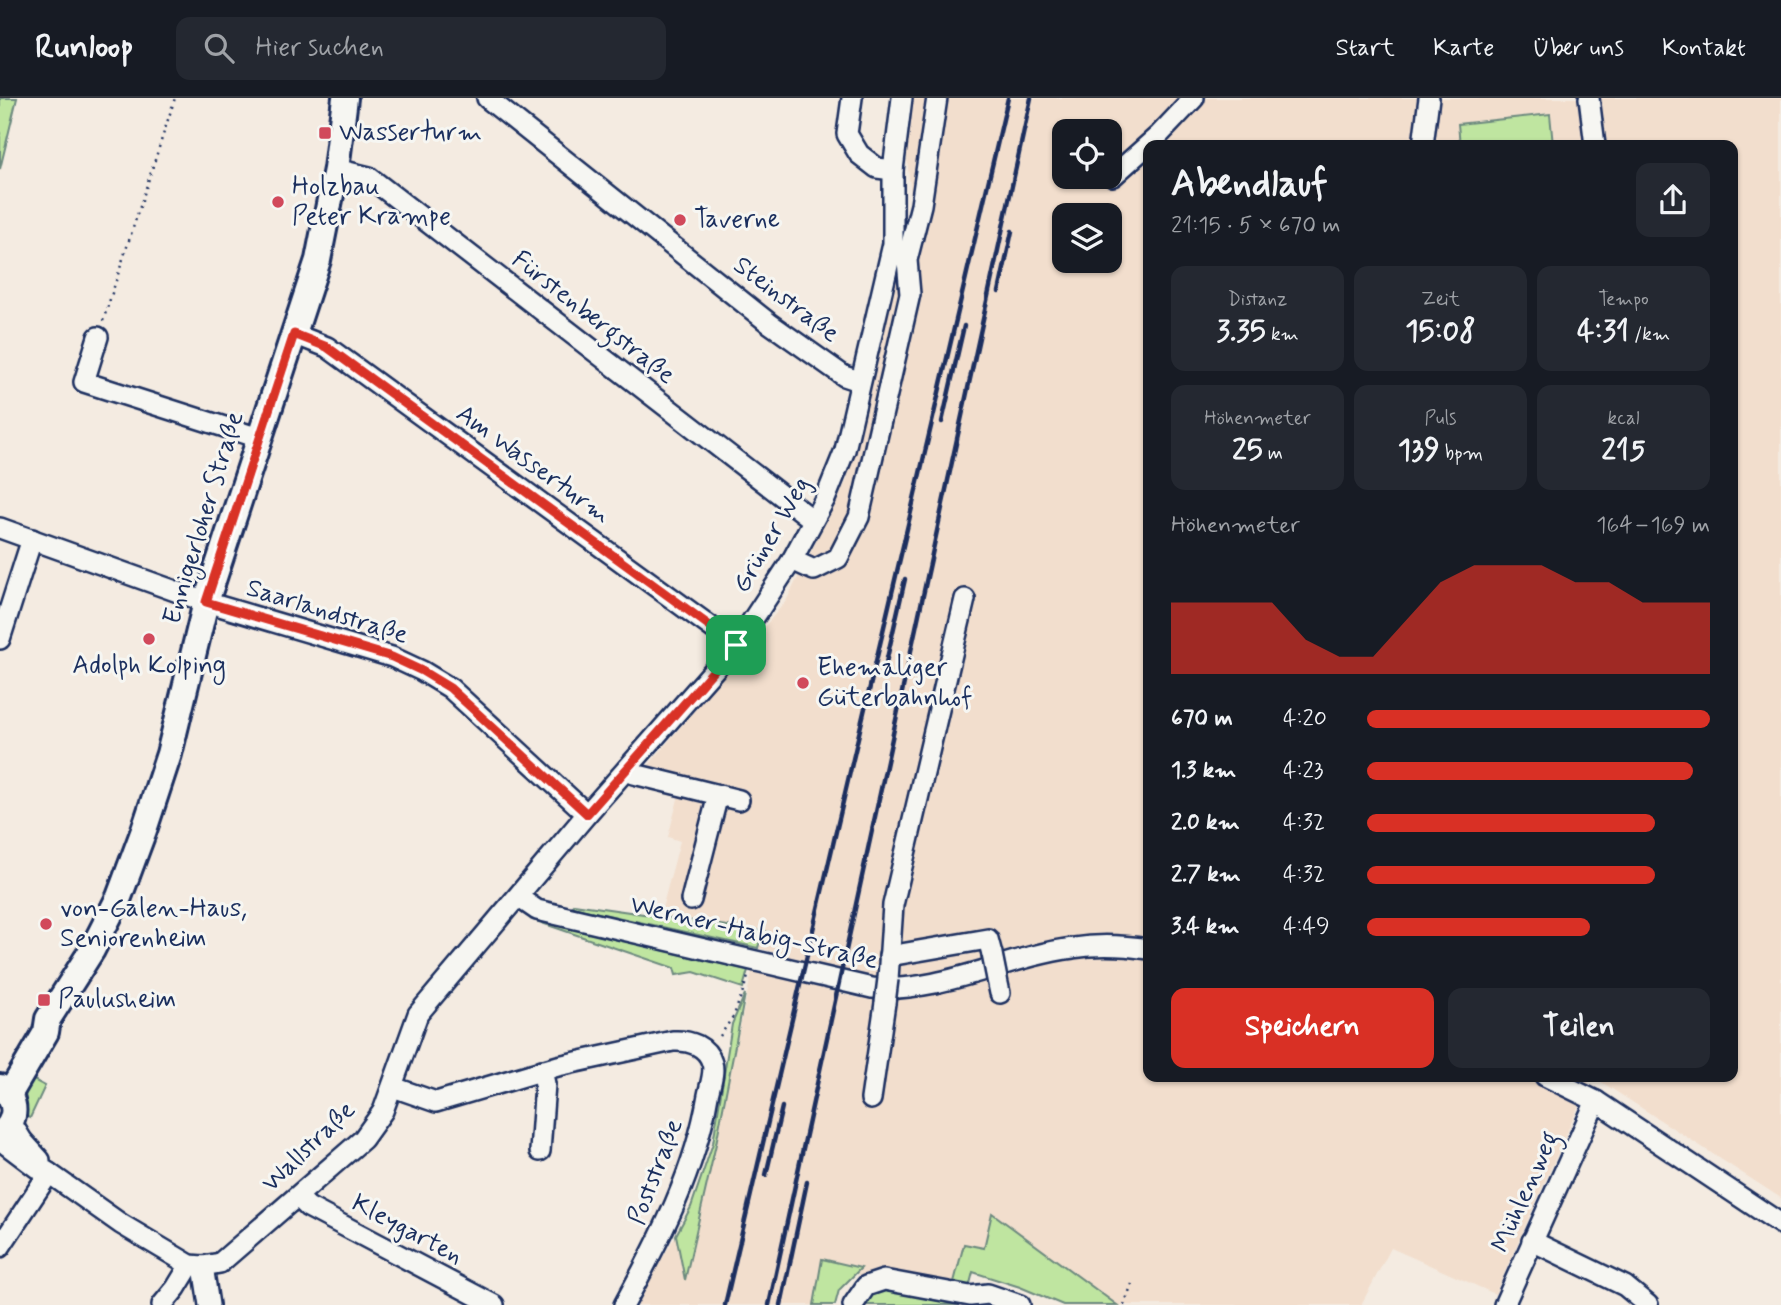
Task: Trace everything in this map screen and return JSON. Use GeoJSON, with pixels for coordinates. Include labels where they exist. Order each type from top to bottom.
{"type":"FeatureCollection","features":[{"type":"Feature","properties":{"kind":"main road","name":"Ennigerloher Straße"},"geometry":{"type":"LineString","coordinates":[[3,1087],[37,1026],[48,1019],[92,950],[118,897],[144,830],[169,754],[206,602],[318,260],[336,169],[345,98]]}},
{"type":"Feature","properties":{"kind":"main road"},"geometry":{"type":"LineString","coordinates":[[3,1087],[14,1108],[4,1132]]}},
{"type":"Feature","properties":{"kind":"street","name":"Steinstraße"},"geometry":{"type":"LineString","coordinates":[[487,98],[769,323],[844,376],[859,382]]}},
{"type":"Feature","properties":{"kind":"street"},"geometry":{"type":"LineString","coordinates":[[852,98],[847,134],[859,154],[877,168],[929,143]]}},
{"type":"Feature","properties":{"kind":"street","name":"Grüner Weg"},"geometry":{"type":"LineString","coordinates":[[393,1087],[418,1014],[587,814],[736,645],[792,560],[813,520],[838,471],[845,450],[893,244],[894,160],[902,98]]}},
{"type":"Feature","properties":{"kind":"street"},"geometry":{"type":"LineString","coordinates":[[792,560],[814,570],[838,558],[859,517],[910,294],[907,260],[921,205],[937,98]]}},
{"type":"Feature","properties":{"kind":"street"},"geometry":{"type":"LineString","coordinates":[[1166,140],[1194,98]]}},
{"type":"Feature","properties":{"kind":"street"},"geometry":{"type":"LineString","coordinates":[[1424,140],[1429,98]]}},
{"type":"Feature","properties":{"kind":"street"},"geometry":{"type":"LineString","coordinates":[[1589,98],[1594,140]]}},
{"type":"Feature","properties":{"kind":"street"},"geometry":{"type":"LineString","coordinates":[[1122,170],[1143,156]]}},
{"type":"Feature","properties":{"kind":"street","name":"Fürstenbergstraße"},"geometry":{"type":"LineString","coordinates":[[336,169],[369,177],[813,520]]}},
{"type":"Feature","properties":{"kind":"street","name":"Am Wasserturm"},"geometry":{"type":"LineString","coordinates":[[294,334],[327,347],[736,645]]}},
{"type":"Feature","properties":{"kind":"street"},"geometry":{"type":"LineString","coordinates":[[98,337],[84,382],[259,438]]}},
{"type":"Feature","properties":{"kind":"street","name":"Saarlandstraße"},"geometry":{"type":"LineString","coordinates":[[0,528],[206,602],[392,657],[422,671],[450,688],[587,814]]}},
{"type":"Feature","properties":{"kind":"street"},"geometry":{"type":"LineString","coordinates":[[0,639],[32,539]]}},
{"type":"Feature","properties":{"kind":"street"},"geometry":{"type":"LineString","coordinates":[[871,1099],[888,979],[893,905],[965,599]]}},
{"type":"Feature","properties":{"kind":"street"},"geometry":{"type":"LineString","coordinates":[[628,769],[634,774],[738,800]]}},
{"type":"Feature","properties":{"kind":"street"},"geometry":{"type":"LineString","coordinates":[[691,900],[718,795]]}},
{"type":"Feature","properties":{"kind":"street","name":"Werner-Habig-Straße"},"geometry":{"type":"LineString","coordinates":[[518,897],[537,911],[872,988],[898,990],[930,985],[1073,947],[1105,945],[1143,949]]}},
{"type":"Feature","properties":{"kind":"street"},"geometry":{"type":"LineString","coordinates":[[889,956],[988,939],[999,986]]}},
{"type":"Feature","properties":{"kind":"street","name":"Poststraße"},"geometry":{"type":"LineString","coordinates":[[542,1070],[673,1041],[692,1043],[707,1051],[713,1066],[702,1130],[673,1212],[624,1305]]}},
{"type":"Feature","properties":{"kind":"street"},"geometry":{"type":"LineString","coordinates":[[393,1087],[436,1102],[542,1070],[545,1084],[540,1151]]}},
{"type":"Feature","properties":{"kind":"street"},"geometry":{"type":"LineString","coordinates":[[1557,1082],[1596,1101],[1781,1224]]}},
{"type":"Feature","properties":{"kind":"street","name":"Wallstraße"},"geometry":{"type":"LineString","coordinates":[[196,1266],[220,1263],[363,1139],[383,1111],[393,1087]]}},
{"type":"Feature","properties":{"kind":"street","name":"Mühlenweg"},"geometry":{"type":"LineString","coordinates":[[1504,1305],[1596,1101]]}},
{"type":"Feature","properties":{"kind":"street"},"geometry":{"type":"LineString","coordinates":[[4,1132],[47,1172],[121,1224],[196,1266],[209,1305]]}},
{"type":"Feature","properties":{"kind":"street"},"geometry":{"type":"LineString","coordinates":[[0,1247],[47,1172]]}},
{"type":"Feature","properties":{"kind":"street","name":"Kleygarten"},"geometry":{"type":"LineString","coordinates":[[298,1197],[308,1207],[494,1305]]}},
{"type":"Feature","properties":{"kind":"street"},"geometry":{"type":"LineString","coordinates":[[1532,1241],[1625,1286],[1648,1305]]}},
{"type":"Feature","properties":{"kind":"street"},"geometry":{"type":"LineString","coordinates":[[162,1305],[196,1266]]}},
{"type":"Feature","properties":{"kind":"street"},"geometry":{"type":"LineString","coordinates":[[853,1305],[866,1286],[884,1280],[971,1296],[988,1294],[1020,1305]]}},
{"type":"Feature","properties":{"kind":"path"},"geometry":{"type":"LineString","coordinates":[[98,337],[175,98]]}},
{"type":"Feature","properties":{"kind":"path"},"geometry":{"type":"LineString","coordinates":[[720,1036],[734,1015],[750,970]]}},
{"type":"Feature","properties":{"kind":"path"},"geometry":{"type":"LineString","coordinates":[[1124,1305],[1132,1284]]}},
{"type":"Feature","properties":{"kind":"shaded area"},"geometry":{"type":"Polygon","coordinates":[[[911,98],[1781,98],[1781,1198],[1601,1082],[1738,1082],[1738,140],[1143,140],[1143,1082],[1589,1082],[1495,1294],[1391,1248],[1361,1305],[1117,1305],[992,1214],[984,1248],[964,1244],[949,1303],[884,1289],[861,1280],[857,1274],[860,1268],[823,1259],[814,1305],[635,1305],[676,1235],[686,1277],[752,971],[862,999],[868,977],[758,948],[761,937],[767,931],[660,916],[680,841],[668,837],[679,795],[633,784],[786,601],[847,480],[912,205],[905,140],[911,98]]]}},
{"type":"Feature","properties":{"kind":"green space"},"geometry":{"type":"Polygon","coordinates":[[[0,98],[17,98],[0,169],[0,98]]]}},
{"type":"Feature","properties":{"kind":"green space"},"geometry":{"type":"Polygon","coordinates":[[[1550,114],[1553,140],[1460,140],[1458,124],[1550,114]]]}},
{"type":"Feature","properties":{"kind":"green space"},"geometry":{"type":"Polygon","coordinates":[[[574,904],[768,932],[761,937],[758,948],[571,907],[574,904]]]}},
{"type":"Feature","properties":{"kind":"green space"},"geometry":{"type":"Polygon","coordinates":[[[530,919],[748,970],[743,988],[694,972],[676,975],[674,968],[530,919]]]}},
{"type":"Feature","properties":{"kind":"green space"},"geometry":{"type":"Polygon","coordinates":[[[745,994],[716,1144],[685,1280],[676,1235],[691,1207],[713,1143],[732,1024],[745,994]]]}},
{"type":"Feature","properties":{"kind":"green space"},"geometry":{"type":"Polygon","coordinates":[[[30,1078],[45,1086],[30,1118],[27,1117],[25,1089],[30,1078]]]}},
{"type":"Feature","properties":{"kind":"green space"},"geometry":{"type":"Polygon","coordinates":[[[992,1213],[1117,1305],[1063,1305],[973,1272],[969,1288],[953,1286],[964,1244],[984,1248],[992,1213]]]}},
{"type":"Feature","properties":{"kind":"green space"},"geometry":{"type":"Polygon","coordinates":[[[822,1259],[861,1268],[839,1290],[835,1305],[814,1305],[822,1259]]]}},
{"type":"Feature","properties":{"kind":"green space"},"geometry":{"type":"Polygon","coordinates":[[[884,1289],[958,1305],[860,1305],[865,1297],[884,1289]]]}},
{"type":"Feature","properties":{"kind":"railway"},"geometry":{"type":"LineString","coordinates":[[725,1305],[1008,98]]}},
{"type":"Feature","properties":{"kind":"railway"},"geometry":{"type":"LineString","coordinates":[[769,1305],[1031,98]]}},
{"type":"Feature","properties":{"kind":"railway"},"geometry":{"type":"LineString","coordinates":[[999,292],[1012,231]]}},
{"type":"Feature","properties":{"kind":"railway"},"geometry":{"type":"LineString","coordinates":[[942,422],[964,326]]}},
{"type":"Feature","properties":{"kind":"railway"},"geometry":{"type":"LineString","coordinates":[[885,667],[905,579]]}},
{"type":"Feature","properties":{"kind":"railway"},"geometry":{"type":"LineString","coordinates":[[766,1175],[782,1107]]}},
{"type":"Feature","properties":{"kind":"railway"},"geometry":{"type":"LineString","coordinates":[[781,1305],[807,1182]]}},
{"type":"Feature","properties":{"kind":"place","name":"Wasserturm"},"geometry":{"type":"Point","coordinates":[325,133]}},
{"type":"Feature","properties":{"kind":"place","name":"Holzbau Peter Krampe"},"geometry":{"type":"Point","coordinates":[278,202]}},
{"type":"Feature","properties":{"kind":"place","name":"Taverne"},"geometry":{"type":"Point","coordinates":[680,220]}},
{"type":"Feature","properties":{"kind":"place","name":"Adolph Kolping"},"geometry":{"type":"Point","coordinates":[149,639]}},
{"type":"Feature","properties":{"kind":"place","name":"Ehemaliger Güterbahnhof"},"geometry":{"type":"Point","coordinates":[803,683]}},
{"type":"Feature","properties":{"kind":"place","name":"von-Galen-Haus, Seniorenheim"},"geometry":{"type":"Point","coordinates":[46,924]}},
{"type":"Feature","properties":{"kind":"place","name":"Paulusheim"},"geometry":{"type":"Point","coordinates":[44,1000]}},
{"type":"Feature","properties":{"kind":"route"},"geometry":{"type":"LineString","coordinates":[[294,334],[327,347],[736,645],[587,814],[450,688],[422,671],[392,657],[206,602],[294,334]]}}]}
